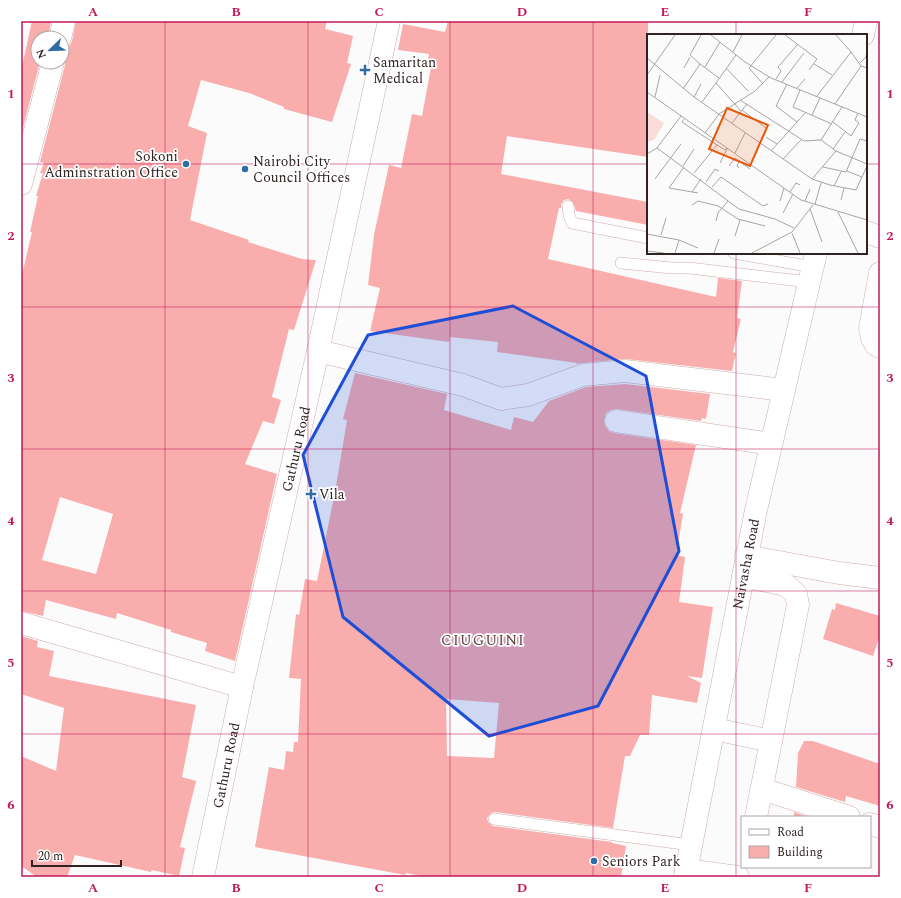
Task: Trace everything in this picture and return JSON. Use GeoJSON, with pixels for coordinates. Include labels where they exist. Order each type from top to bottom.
{"type":"FeatureCollection","features":[{"type":"Feature","properties":{"kind":"street","name":"Gathuru Road"},"geometry":{"type":"LineString","coordinates":[[203,877],[242,687],[318,352],[389,21]]}},
{"type":"Feature","properties":{"kind":"street"},"geometry":{"type":"LineString","coordinates":[[863,34],[866,21]]}},
{"type":"Feature","properties":{"kind":"street"},"geometry":{"type":"LineString","coordinates":[[21,181],[51,70]]}},
{"type":"Feature","properties":{"kind":"street"},"geometry":{"type":"LineString","coordinates":[[867,232],[880,237]]}},
{"type":"Feature","properties":{"kind":"street","name":"Naivasha Road"},"geometry":{"type":"LineString","coordinates":[[686,874],[745,566],[771,444],[812,267]]}},
{"type":"Feature","properties":{"kind":"street"},"geometry":{"type":"LineString","coordinates":[[880,273],[870,328],[872,338],[876,345],[880,347]]}},
{"type":"Feature","properties":{"kind":"street"},"geometry":{"type":"LineString","coordinates":[[318,352],[463,385],[501,399],[528,395],[583,375],[625,371],[784,390]]}},
{"type":"Feature","properties":{"kind":"street"},"geometry":{"type":"LineString","coordinates":[[616,421],[771,444]]}},
{"type":"Feature","properties":{"kind":"street"},"geometry":{"type":"LineString","coordinates":[[745,566],[839,573],[880,578]]}},
{"type":"Feature","properties":{"kind":"street"},"geometry":{"type":"LineString","coordinates":[[745,566],[786,585],[796,594],[798,605],[756,816]]}},
{"type":"Feature","properties":{"kind":"street"},"geometry":{"type":"LineString","coordinates":[[21,623],[242,687]]}},
{"type":"Feature","properties":{"kind":"street"},"geometry":{"type":"LineString","coordinates":[[714,729],[771,741]]}},
{"type":"Feature","properties":{"kind":"street"},"geometry":{"type":"LineString","coordinates":[[762,789],[846,816]]}},
{"type":"Feature","properties":{"kind":"street"},"geometry":{"type":"LineString","coordinates":[[686,874],[738,877]]}},
{"type":"Feature","properties":{"kind":"lane"},"geometry":{"type":"LineString","coordinates":[[568,206],[572,223],[647,238]]}},
{"type":"Feature","properties":{"kind":"lane"},"geometry":{"type":"LineString","coordinates":[[740,254],[812,267]]}},
{"type":"Feature","properties":{"kind":"lane"},"geometry":{"type":"LineString","coordinates":[[621,263],[712,270],[812,267]]}},
{"type":"Feature","properties":{"kind":"lane"},"geometry":{"type":"LineString","coordinates":[[494,819],[691,845]]}},
{"type":"Feature","properties":{"kind":"highlighted area"},"geometry":{"type":"Polygon","coordinates":[[[513,306],[646,376],[679,551],[598,706],[489,736],[343,617],[303,455],[368,335],[513,306]]]}},
{"type":"Feature","properties":{"kind":"building"},"geometry":{"type":"Polygon","coordinates":[[[32,21],[51,21],[49,30],[30,30],[32,21]]]}},
{"type":"Feature","properties":{"kind":"building"},"geometry":{"type":"Polygon","coordinates":[[[76,21],[327,21],[325,29],[353,36],[347,63],[351,64],[332,122],[284,109],[284,107],[249,93],[201,80],[188,126],[207,133],[190,220],[249,240],[248,242],[302,259],[316,260],[294,330],[289,329],[272,397],[281,400],[274,424],[263,421],[245,464],[277,474],[235,661],[205,651],[207,643],[117,613],[116,619],[46,600],[43,616],[21,611],[21,279],[32,232],[30,232],[38,196],[36,196],[43,173],[40,173],[44,163],[40,162],[64,70],[70,70],[70,45],[76,21]],[[60,497],[42,560],[96,574],[113,514],[60,497]]]}},
{"type":"Feature","properties":{"kind":"building"},"geometry":{"type":"Polygon","coordinates":[[[448,21],[648,21],[647,157],[507,136],[501,174],[647,202],[647,225],[576,211],[573,202],[568,199],[564,200],[561,204],[561,208],[559,208],[548,259],[716,297],[718,278],[742,281],[737,318],[741,319],[733,352],[736,353],[732,371],[626,359],[576,364],[577,363],[497,352],[498,342],[450,337],[449,342],[370,331],[380,288],[368,285],[374,235],[389,165],[401,168],[412,114],[422,116],[431,67],[427,66],[429,54],[398,50],[403,24],[445,32],[448,21]]]}},
{"type":"Feature","properties":{"kind":"building"},"geometry":{"type":"Polygon","coordinates":[[[30,30],[30,70],[38,70],[21,135],[21,71],[30,30]]]}},
{"type":"Feature","properties":{"kind":"building"},"geometry":{"type":"Polygon","coordinates":[[[355,373],[447,394],[444,410],[511,430],[514,417],[533,422],[549,401],[586,387],[625,384],[710,394],[706,419],[702,418],[701,421],[617,409],[606,413],[604,420],[605,426],[609,431],[614,433],[696,445],[680,513],[683,514],[676,555],[685,557],[679,602],[713,607],[702,678],[687,676],[701,683],[697,703],[652,695],[649,735],[640,735],[630,756],[625,756],[613,828],[495,812],[491,813],[487,818],[488,822],[493,826],[612,842],[626,846],[621,877],[426,877],[406,873],[405,875],[255,847],[269,767],[284,770],[286,751],[293,752],[294,742],[298,742],[301,679],[289,678],[296,614],[299,615],[305,579],[317,581],[335,492],[347,420],[343,419],[355,373]],[[446,699],[447,756],[494,758],[499,703],[446,699]]]}},
{"type":"Feature","properties":{"kind":"building"},"geometry":{"type":"Polygon","coordinates":[[[836,603],[880,616],[880,635],[873,656],[823,639],[832,609],[835,610],[836,603]]]}},
{"type":"Feature","properties":{"kind":"building"},"geometry":{"type":"Polygon","coordinates":[[[21,636],[38,641],[37,647],[54,651],[49,676],[196,705],[182,777],[196,781],[180,847],[185,848],[179,876],[152,870],[151,872],[75,855],[67,877],[37,877],[21,866],[21,756],[56,771],[64,708],[21,694],[21,636]]]}},
{"type":"Feature","properties":{"kind":"building"},"geometry":{"type":"Polygon","coordinates":[[[804,741],[813,741],[880,764],[880,806],[846,796],[845,802],[796,787],[798,753],[804,741]]]}},
{"type":"Feature","properties":{"kind":"building"},"geometry":{"type":"Polygon","coordinates":[[[794,812],[805,816],[794,816],[794,812]]]}},
{"type":"Feature","properties":{"kind":"place","name":"Samaritan Medical"},"geometry":{"type":"Point","coordinates":[365,70]}},
{"type":"Feature","properties":{"kind":"place","name":"Sokoni Adminstration Office"},"geometry":{"type":"Point","coordinates":[186,164]}},
{"type":"Feature","properties":{"kind":"place","name":"Nairobi City Council Offices"},"geometry":{"type":"Point","coordinates":[245,169]}},
{"type":"Feature","properties":{"kind":"place","name":"Vila"},"geometry":{"type":"Point","coordinates":[311,494]}},
{"type":"Feature","properties":{"kind":"place","name":"Seniors Park"},"geometry":{"type":"Point","coordinates":[594,861]}},
{"type":"Feature","properties":{"kind":"district","name":"CIUGUINI"},"geometry":{"type":"Point","coordinates":[483,640]}}]}
